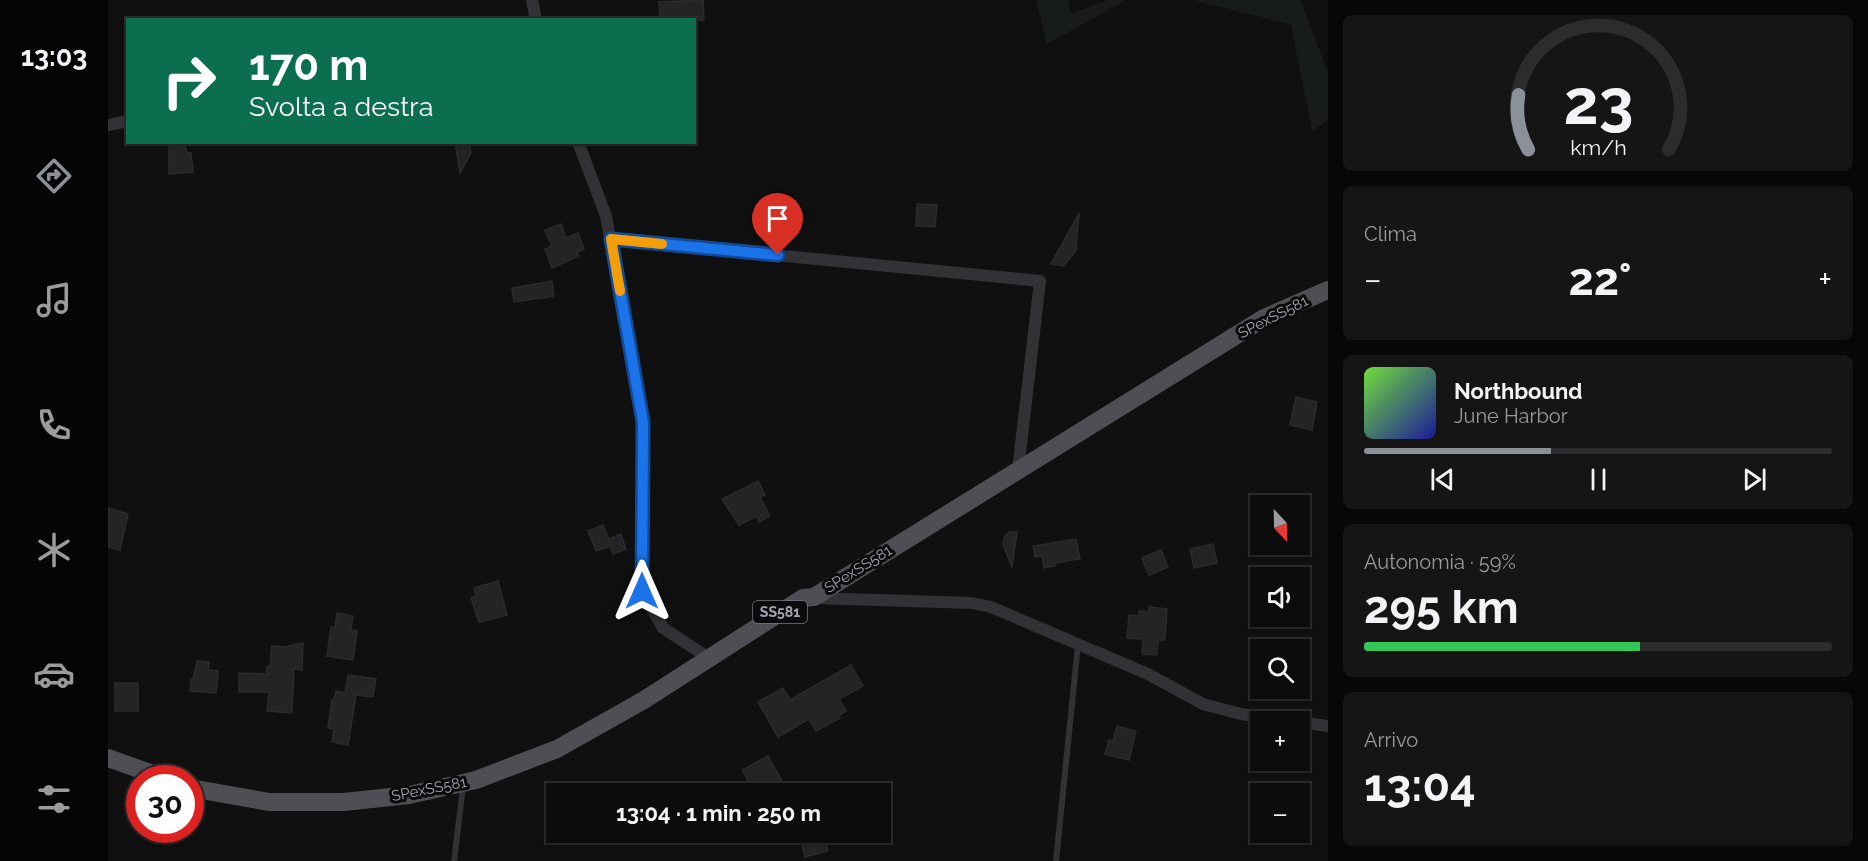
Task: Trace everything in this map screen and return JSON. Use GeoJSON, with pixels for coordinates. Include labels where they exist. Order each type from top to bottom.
{"type":"FeatureCollection","features":[{"type":"Feature","properties":{"kind":"main road","name":"SPexSS581"},"geometry":{"type":"LineString","coordinates":[[204,790],[269,802],[344,802],[409,795],[476,780],[557,749],[644,700],[802,598],[814,597],[1264,318],[1328,290]]}},
{"type":"Feature","properties":{"kind":"main road"},"geometry":{"type":"LineString","coordinates":[[108,758],[128,765]]}},
{"type":"Feature","properties":{"kind":"street"},"geometry":{"type":"LineString","coordinates":[[532,0],[536,18]]}},
{"type":"Feature","properties":{"kind":"street"},"geometry":{"type":"LineString","coordinates":[[108,124],[126,121]]}},
{"type":"Feature","properties":{"kind":"street"},"geometry":{"type":"LineString","coordinates":[[579,144],[606,216],[643,422],[642,591],[663,628],[709,658]]}},
{"type":"Feature","properties":{"kind":"street"},"geometry":{"type":"LineString","coordinates":[[611,239],[1040,281],[1018,470]]}},
{"type":"Feature","properties":{"kind":"street"},"geometry":{"type":"LineString","coordinates":[[802,598],[972,603],[991,607],[1148,674],[1203,704],[1250,715]]}},
{"type":"Feature","properties":{"kind":"street"},"geometry":{"type":"LineString","coordinates":[[1310,724],[1328,726]]}},
{"type":"Feature","properties":{"kind":"lane"},"geometry":{"type":"LineString","coordinates":[[1056,861],[1078,644]]}},
{"type":"Feature","properties":{"kind":"lane"},"geometry":{"type":"LineString","coordinates":[[454,861],[464,783]]}},
{"type":"Feature","properties":{"kind":"shaded area"},"geometry":{"type":"Polygon","coordinates":[[[1036,0],[1068,0],[1071,14],[1108,0],[1126,0],[1047,44],[1036,0]]]}},
{"type":"Feature","properties":{"kind":"shaded area"},"geometry":{"type":"Polygon","coordinates":[[[1191,0],[1300,0],[1328,72],[1328,120],[1312,131],[1291,25],[1191,0]]]}},
{"type":"Feature","properties":{"kind":"building"},"geometry":{"type":"Polygon","coordinates":[[[703,0],[704,20],[660,18],[659,2],[703,0]]]}},
{"type":"Feature","properties":{"kind":"building"},"geometry":{"type":"Polygon","coordinates":[[[169,144],[185,144],[187,153],[191,153],[193,172],[169,174],[169,144]]]}},
{"type":"Feature","properties":{"kind":"building"},"geometry":{"type":"Polygon","coordinates":[[[455,144],[469,144],[471,153],[460,173],[455,144]]]}},
{"type":"Feature","properties":{"kind":"building"},"geometry":{"type":"Polygon","coordinates":[[[917,204],[937,205],[935,227],[916,226],[917,204]]]}},
{"type":"Feature","properties":{"kind":"building"},"geometry":{"type":"Polygon","coordinates":[[[1079,213],[1076,251],[1063,266],[1051,264],[1079,213]]]}},
{"type":"Feature","properties":{"kind":"building"},"geometry":{"type":"Polygon","coordinates":[[[561,224],[566,238],[578,233],[584,249],[577,252],[579,256],[552,268],[545,249],[552,246],[545,230],[561,224]]]}},
{"type":"Feature","properties":{"kind":"building"},"geometry":{"type":"Polygon","coordinates":[[[552,281],[554,296],[514,302],[512,288],[552,281]]]}},
{"type":"Feature","properties":{"kind":"building"},"geometry":{"type":"Polygon","coordinates":[[[1296,397],[1317,402],[1312,430],[1290,425],[1296,397]]]}},
{"type":"Feature","properties":{"kind":"building"},"geometry":{"type":"Polygon","coordinates":[[[758,481],[765,495],[760,497],[770,516],[759,522],[757,516],[739,525],[722,499],[758,481]]]}},
{"type":"Feature","properties":{"kind":"building"},"geometry":{"type":"Polygon","coordinates":[[[108,508],[128,514],[120,550],[108,547],[108,508]]]}},
{"type":"Feature","properties":{"kind":"building"},"geometry":{"type":"Polygon","coordinates":[[[603,525],[609,539],[621,534],[626,549],[613,554],[610,546],[596,551],[588,531],[603,525]]]}},
{"type":"Feature","properties":{"kind":"building"},"geometry":{"type":"Polygon","coordinates":[[[1009,532],[1017,532],[1012,568],[1003,544],[1009,532]]]}},
{"type":"Feature","properties":{"kind":"building"},"geometry":{"type":"Polygon","coordinates":[[[1076,539],[1080,559],[1054,563],[1055,566],[1044,568],[1042,556],[1035,557],[1033,546],[1076,539]]]}},
{"type":"Feature","properties":{"kind":"building"},"geometry":{"type":"Polygon","coordinates":[[[1213,544],[1217,563],[1194,568],[1190,549],[1213,544]]]}},
{"type":"Feature","properties":{"kind":"building"},"geometry":{"type":"Polygon","coordinates":[[[1161,550],[1168,567],[1149,575],[1142,558],[1161,550]]]}},
{"type":"Feature","properties":{"kind":"building"},"geometry":{"type":"Polygon","coordinates":[[[498,581],[507,615],[479,622],[471,598],[476,596],[474,588],[498,581]]]}},
{"type":"Feature","properties":{"kind":"building"},"geometry":{"type":"Polygon","coordinates":[[[1149,607],[1167,609],[1165,640],[1158,640],[1157,655],[1142,654],[1143,639],[1127,638],[1129,615],[1139,616],[1139,611],[1149,611],[1149,607]]]}},
{"type":"Feature","properties":{"kind":"building"},"geometry":{"type":"Polygon","coordinates":[[[337,613],[353,616],[351,630],[357,631],[353,660],[327,656],[331,627],[335,628],[337,613]]]}},
{"type":"Feature","properties":{"kind":"building"},"geometry":{"type":"Polygon","coordinates":[[[303,643],[302,670],[294,669],[292,713],[267,711],[269,692],[239,692],[239,673],[267,674],[272,646],[285,647],[303,643]]]}},
{"type":"Feature","properties":{"kind":"building"},"geometry":{"type":"Polygon","coordinates":[[[197,661],[209,662],[208,670],[218,671],[216,693],[190,691],[197,661]]]}},
{"type":"Feature","properties":{"kind":"building"},"geometry":{"type":"Polygon","coordinates":[[[851,665],[863,686],[839,699],[846,711],[838,716],[840,718],[816,731],[809,719],[778,737],[758,702],[783,688],[790,700],[851,665]]]}},
{"type":"Feature","properties":{"kind":"building"},"geometry":{"type":"Polygon","coordinates":[[[348,675],[376,679],[373,697],[356,695],[348,745],[332,742],[334,729],[328,728],[332,700],[334,700],[336,691],[345,693],[348,675]]]}},
{"type":"Feature","properties":{"kind":"building"},"geometry":{"type":"Polygon","coordinates":[[[115,683],[138,683],[138,711],[115,711],[115,683]]]}},
{"type":"Feature","properties":{"kind":"building"},"geometry":{"type":"Polygon","coordinates":[[[1117,726],[1136,731],[1129,760],[1105,754],[1109,740],[1113,741],[1117,726]]]}},
{"type":"Feature","properties":{"kind":"building"},"geometry":{"type":"Polygon","coordinates":[[[768,756],[783,783],[750,783],[742,770],[768,756]]]}},
{"type":"Feature","properties":{"kind":"building"},"geometry":{"type":"Polygon","coordinates":[[[802,843],[826,843],[828,851],[805,857],[802,843]]]}},
{"type":"Feature","properties":{"kind":"slow traffic"},"geometry":{"type":"LineString","coordinates":[[620,291],[611,239],[662,244]]}},
{"type":"Feature","properties":{"kind":"route"},"geometry":{"type":"LineString","coordinates":[[642,591],[643,422],[611,239],[778,255]]}}]}
